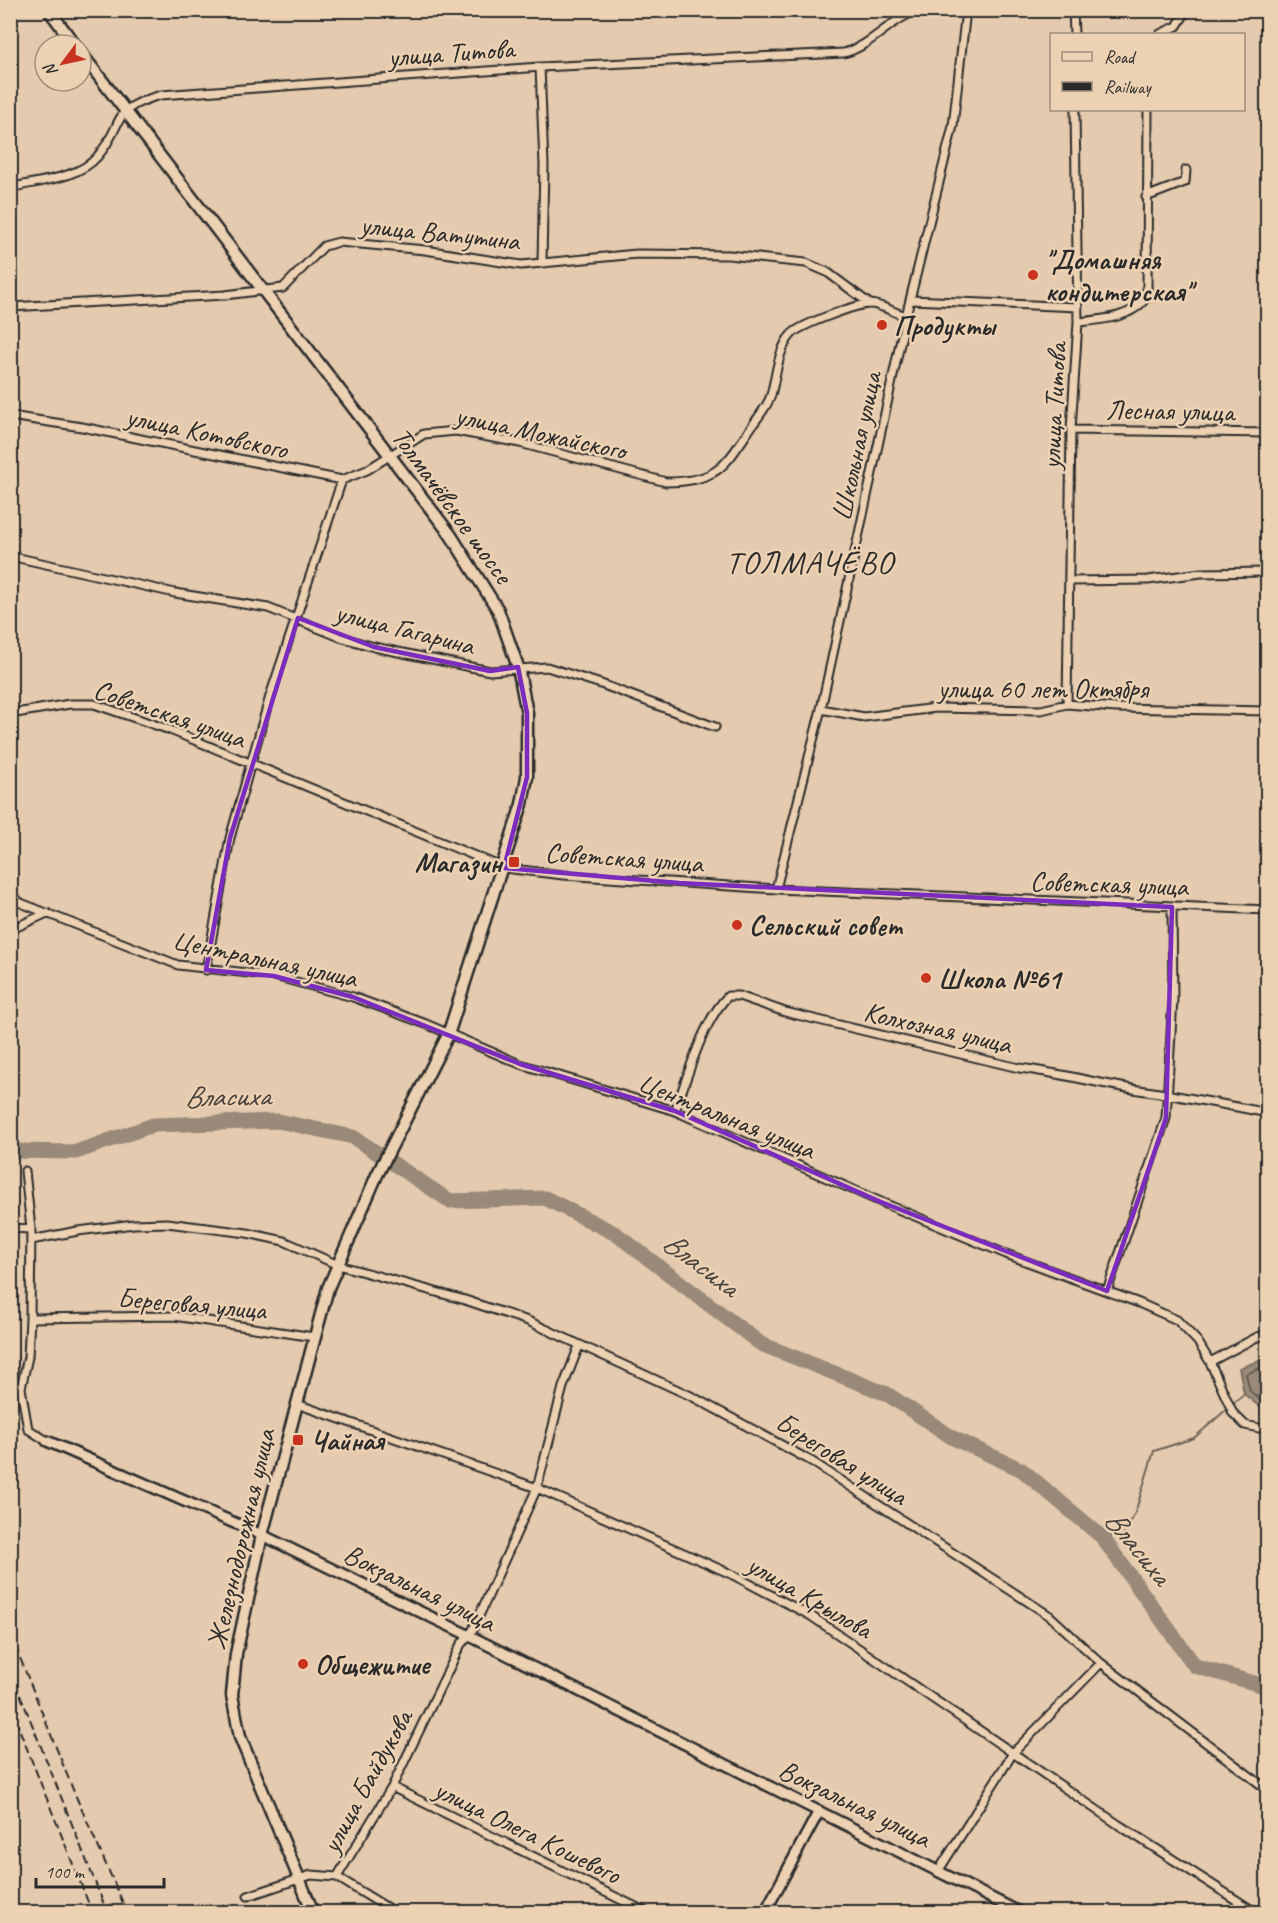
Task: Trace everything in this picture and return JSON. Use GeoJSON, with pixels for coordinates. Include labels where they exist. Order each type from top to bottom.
{"type":"FeatureCollection","features":[{"type":"Feature","properties":{"kind":"main road"},"geometry":{"type":"LineString","coordinates":[[49,10],[66,33]]}},
{"type":"Feature","properties":{"kind":"main road","name":"Толмачёвское шоссе"},"geometry":{"type":"LineString","coordinates":[[93,69],[450,534],[498,610],[518,667],[527,713],[527,777],[522,804],[504,868],[448,1035],[377,1175]]}},
{"type":"Feature","properties":{"kind":"main road","name":"Железнодорожная улица"},"geometry":{"type":"LineString","coordinates":[[313,1912],[240,1737],[232,1695],[236,1654],[262,1534],[314,1337],[338,1265],[377,1175]]}},
{"type":"Feature","properties":{"kind":"street","name":"улица Титова"},"geometry":{"type":"LineString","coordinates":[[124,109],[137,102],[161,95],[540,67],[844,53],[861,48],[887,27],[919,10]]}},
{"type":"Feature","properties":{"kind":"street","name":"Школьная улица"},"geometry":{"type":"LineString","coordinates":[[776,889],[821,709],[906,316],[953,126],[966,10]]}},
{"type":"Feature","properties":{"kind":"street"},"geometry":{"type":"LineString","coordinates":[[1073,10],[1074,33]]}},
{"type":"Feature","properties":{"kind":"street"},"geometry":{"type":"LineString","coordinates":[[1162,33],[1177,26],[1187,10]]}},
{"type":"Feature","properties":{"kind":"street"},"geometry":{"type":"LineString","coordinates":[[540,67],[544,165],[542,262]]}},
{"type":"Feature","properties":{"kind":"street"},"geometry":{"type":"LineString","coordinates":[[10,188],[79,171],[97,157],[124,109]]}},
{"type":"Feature","properties":{"kind":"street","name":"улица Титова"},"geometry":{"type":"LineString","coordinates":[[1066,704],[1071,430],[1078,322],[1075,111]]}},
{"type":"Feature","properties":{"kind":"street"},"geometry":{"type":"LineString","coordinates":[[1078,322],[1110,319],[1143,303],[1147,296],[1148,111]]}},
{"type":"Feature","properties":{"kind":"street"},"geometry":{"type":"LineString","coordinates":[[1146,197],[1185,182],[1186,170]]}},
{"type":"Feature","properties":{"kind":"street","name":"улица Ватутина"},"geometry":{"type":"LineString","coordinates":[[10,307],[225,295],[283,288],[324,246],[339,242],[425,250],[521,265],[637,254],[729,255],[806,263],[827,272],[870,304],[906,316]]}},
{"type":"Feature","properties":{"kind":"street"},"geometry":{"type":"LineString","coordinates":[[911,300],[1078,307]]}},
{"type":"Feature","properties":{"kind":"street","name":"улица Можайского"},"geometry":{"type":"LineString","coordinates":[[388,455],[424,434],[456,431],[520,443],[666,482],[689,482],[723,468],[739,446],[770,399],[790,335],[800,327],[823,318],[870,304]]}},
{"type":"Feature","properties":{"kind":"street","name":"улица Котовского"},"geometry":{"type":"LineString","coordinates":[[10,416],[82,427],[342,480]]}},
{"type":"Feature","properties":{"kind":"street","name":"Лесная улица"},"geometry":{"type":"LineString","coordinates":[[1071,430],[1268,432]]}},
{"type":"Feature","properties":{"kind":"street"},"geometry":{"type":"LineString","coordinates":[[206,970],[230,838],[250,762],[342,480],[367,470],[388,455]]}},
{"type":"Feature","properties":{"kind":"street","name":"улица Гагарина"},"geometry":{"type":"LineString","coordinates":[[10,556],[175,593],[268,608],[340,637],[374,647],[490,671],[518,667],[548,667],[602,684],[715,727]]}},
{"type":"Feature","properties":{"kind":"street"},"geometry":{"type":"LineString","coordinates":[[1070,581],[1148,580],[1201,573],[1268,572]]}},
{"type":"Feature","properties":{"kind":"street","name":"Советская улица"},"geometry":{"type":"LineString","coordinates":[[10,714],[70,704],[94,704],[170,730],[504,868],[563,875],[776,889],[1268,910]]}},
{"type":"Feature","properties":{"kind":"street","name":"улица 60 лет Октября"},"geometry":{"type":"LineString","coordinates":[[821,709],[864,717],[936,708],[1041,710],[1066,704],[1116,708],[1268,711]]}},
{"type":"Feature","properties":{"kind":"street","name":"Центральная улица"},"geometry":{"type":"LineString","coordinates":[[10,895],[21,903],[178,966],[274,976],[330,991],[426,1024],[520,1064],[675,1111],[881,1202],[1177,1320],[1198,1342],[1210,1362],[1233,1413],[1245,1425],[1268,1430]]}},
{"type":"Feature","properties":{"kind":"street"},"geometry":{"type":"LineString","coordinates":[[1107,1291],[1166,1118],[1173,999],[1172,907]]}},
{"type":"Feature","properties":{"kind":"street"},"geometry":{"type":"LineString","coordinates":[[10,930],[47,913]]}},
{"type":"Feature","properties":{"kind":"street","name":"Колхозная улица"},"geometry":{"type":"LineString","coordinates":[[675,1111],[701,1042],[718,1005],[728,996],[739,996],[785,1012],[1020,1068],[1055,1072],[1268,1113]]}},
{"type":"Feature","properties":{"kind":"street","name":"Вокзальная улица"},"geometry":{"type":"LineString","coordinates":[[26,1171],[31,1229],[30,1318],[21,1388],[28,1429],[48,1441],[262,1534],[471,1636],[1019,1912]]}},
{"type":"Feature","properties":{"kind":"street","name":"Береговая улица"},"geometry":{"type":"LineString","coordinates":[[31,1240],[109,1226],[167,1223],[247,1233],[284,1241],[338,1265],[518,1318],[693,1397],[811,1461],[1050,1616],[1101,1663],[1268,1791]]}},
{"type":"Feature","properties":{"kind":"street"},"geometry":{"type":"LineString","coordinates":[[10,1228],[31,1229]]}},
{"type":"Feature","properties":{"kind":"street","name":"Береговая улица"},"geometry":{"type":"LineString","coordinates":[[30,1318],[174,1316],[314,1337]]}},
{"type":"Feature","properties":{"kind":"street"},"geometry":{"type":"LineString","coordinates":[[1210,1362],[1257,1337],[1268,1335]]}},
{"type":"Feature","properties":{"kind":"street","name":"улица Байдукова"},"geometry":{"type":"LineString","coordinates":[[394,1912],[337,1877],[392,1787],[461,1644],[471,1636],[537,1488],[563,1387],[579,1346]]}},
{"type":"Feature","properties":{"kind":"street"},"geometry":{"type":"LineString","coordinates":[[10,1382],[21,1388]]}},
{"type":"Feature","properties":{"kind":"street","name":"улица Крылова"},"geometry":{"type":"LineString","coordinates":[[297,1404],[537,1488],[731,1574],[811,1616],[1013,1753],[1255,1912]]}},
{"type":"Feature","properties":{"kind":"street"},"geometry":{"type":"LineString","coordinates":[[939,1870],[1013,1753],[1101,1663]]}},
{"type":"Feature","properties":{"kind":"street","name":"улица Олега Кошевого"},"geometry":{"type":"LineString","coordinates":[[392,1787],[646,1912]]}},
{"type":"Feature","properties":{"kind":"street"},"geometry":{"type":"LineString","coordinates":[[765,1912],[819,1811]]}},
{"type":"Feature","properties":{"kind":"street"},"geometry":{"type":"LineString","coordinates":[[249,1896],[311,1875],[337,1877]]}},
{"type":"Feature","properties":{"kind":"highlighted area"},"geometry":{"type":"Polygon","coordinates":[[[298,618],[374,647],[490,671],[518,667],[527,713],[527,777],[504,868],[679,883],[1172,907],[1166,1118],[1107,1291],[881,1202],[675,1111],[520,1064],[353,997],[274,976],[206,970],[230,838],[298,618]]]}},
{"type":"Feature","properties":{"kind":"water"},"geometry":{"type":"Polygon","coordinates":[[[1268,1358],[1267,1413],[1244,1394],[1239,1368],[1268,1358]]]}},
{"type":"Feature","properties":{"kind":"waterway","name":"Власиха"},"geometry":{"type":"LineString","coordinates":[[10,1151],[76,1152],[153,1125],[278,1121],[353,1137],[450,1201],[545,1198],[616,1234],[761,1344],[887,1394],[953,1438],[1022,1470],[1102,1537],[1195,1666],[1268,1687]]}},
{"type":"Feature","properties":{"kind":"waterway"},"geometry":{"type":"LineString","coordinates":[[1102,1537],[1124,1535],[1135,1513],[1154,1451],[1194,1438],[1244,1394]]}},
{"type":"Feature","properties":{"kind":"railway"},"geometry":{"type":"LineString","coordinates":[[10,1633],[74,1792],[127,1912]]}},
{"type":"Feature","properties":{"kind":"railway"},"geometry":{"type":"LineString","coordinates":[[10,1669],[107,1912]]}},
{"type":"Feature","properties":{"kind":"railway"},"geometry":{"type":"LineString","coordinates":[[10,1706],[92,1912]]}},
{"type":"Feature","properties":{"kind":"place","name":"\"Домашняя кондитерская\""},"geometry":{"type":"Point","coordinates":[1033,275]}},
{"type":"Feature","properties":{"kind":"place","name":"Продукты"},"geometry":{"type":"Point","coordinates":[882,325]}},
{"type":"Feature","properties":{"kind":"place","name":"Магазин"},"geometry":{"type":"Point","coordinates":[514,862]}},
{"type":"Feature","properties":{"kind":"place","name":"Сельский совет"},"geometry":{"type":"Point","coordinates":[737,925]}},
{"type":"Feature","properties":{"kind":"place","name":"Школа №61"},"geometry":{"type":"Point","coordinates":[926,978]}},
{"type":"Feature","properties":{"kind":"place","name":"Чайная"},"geometry":{"type":"Point","coordinates":[298,1440]}},
{"type":"Feature","properties":{"kind":"place","name":"Общежитие"},"geometry":{"type":"Point","coordinates":[303,1664]}},
{"type":"Feature","properties":{"kind":"district","name":"ТОЛМАЧЁВО"},"geometry":{"type":"Point","coordinates":[810,562]}}]}
